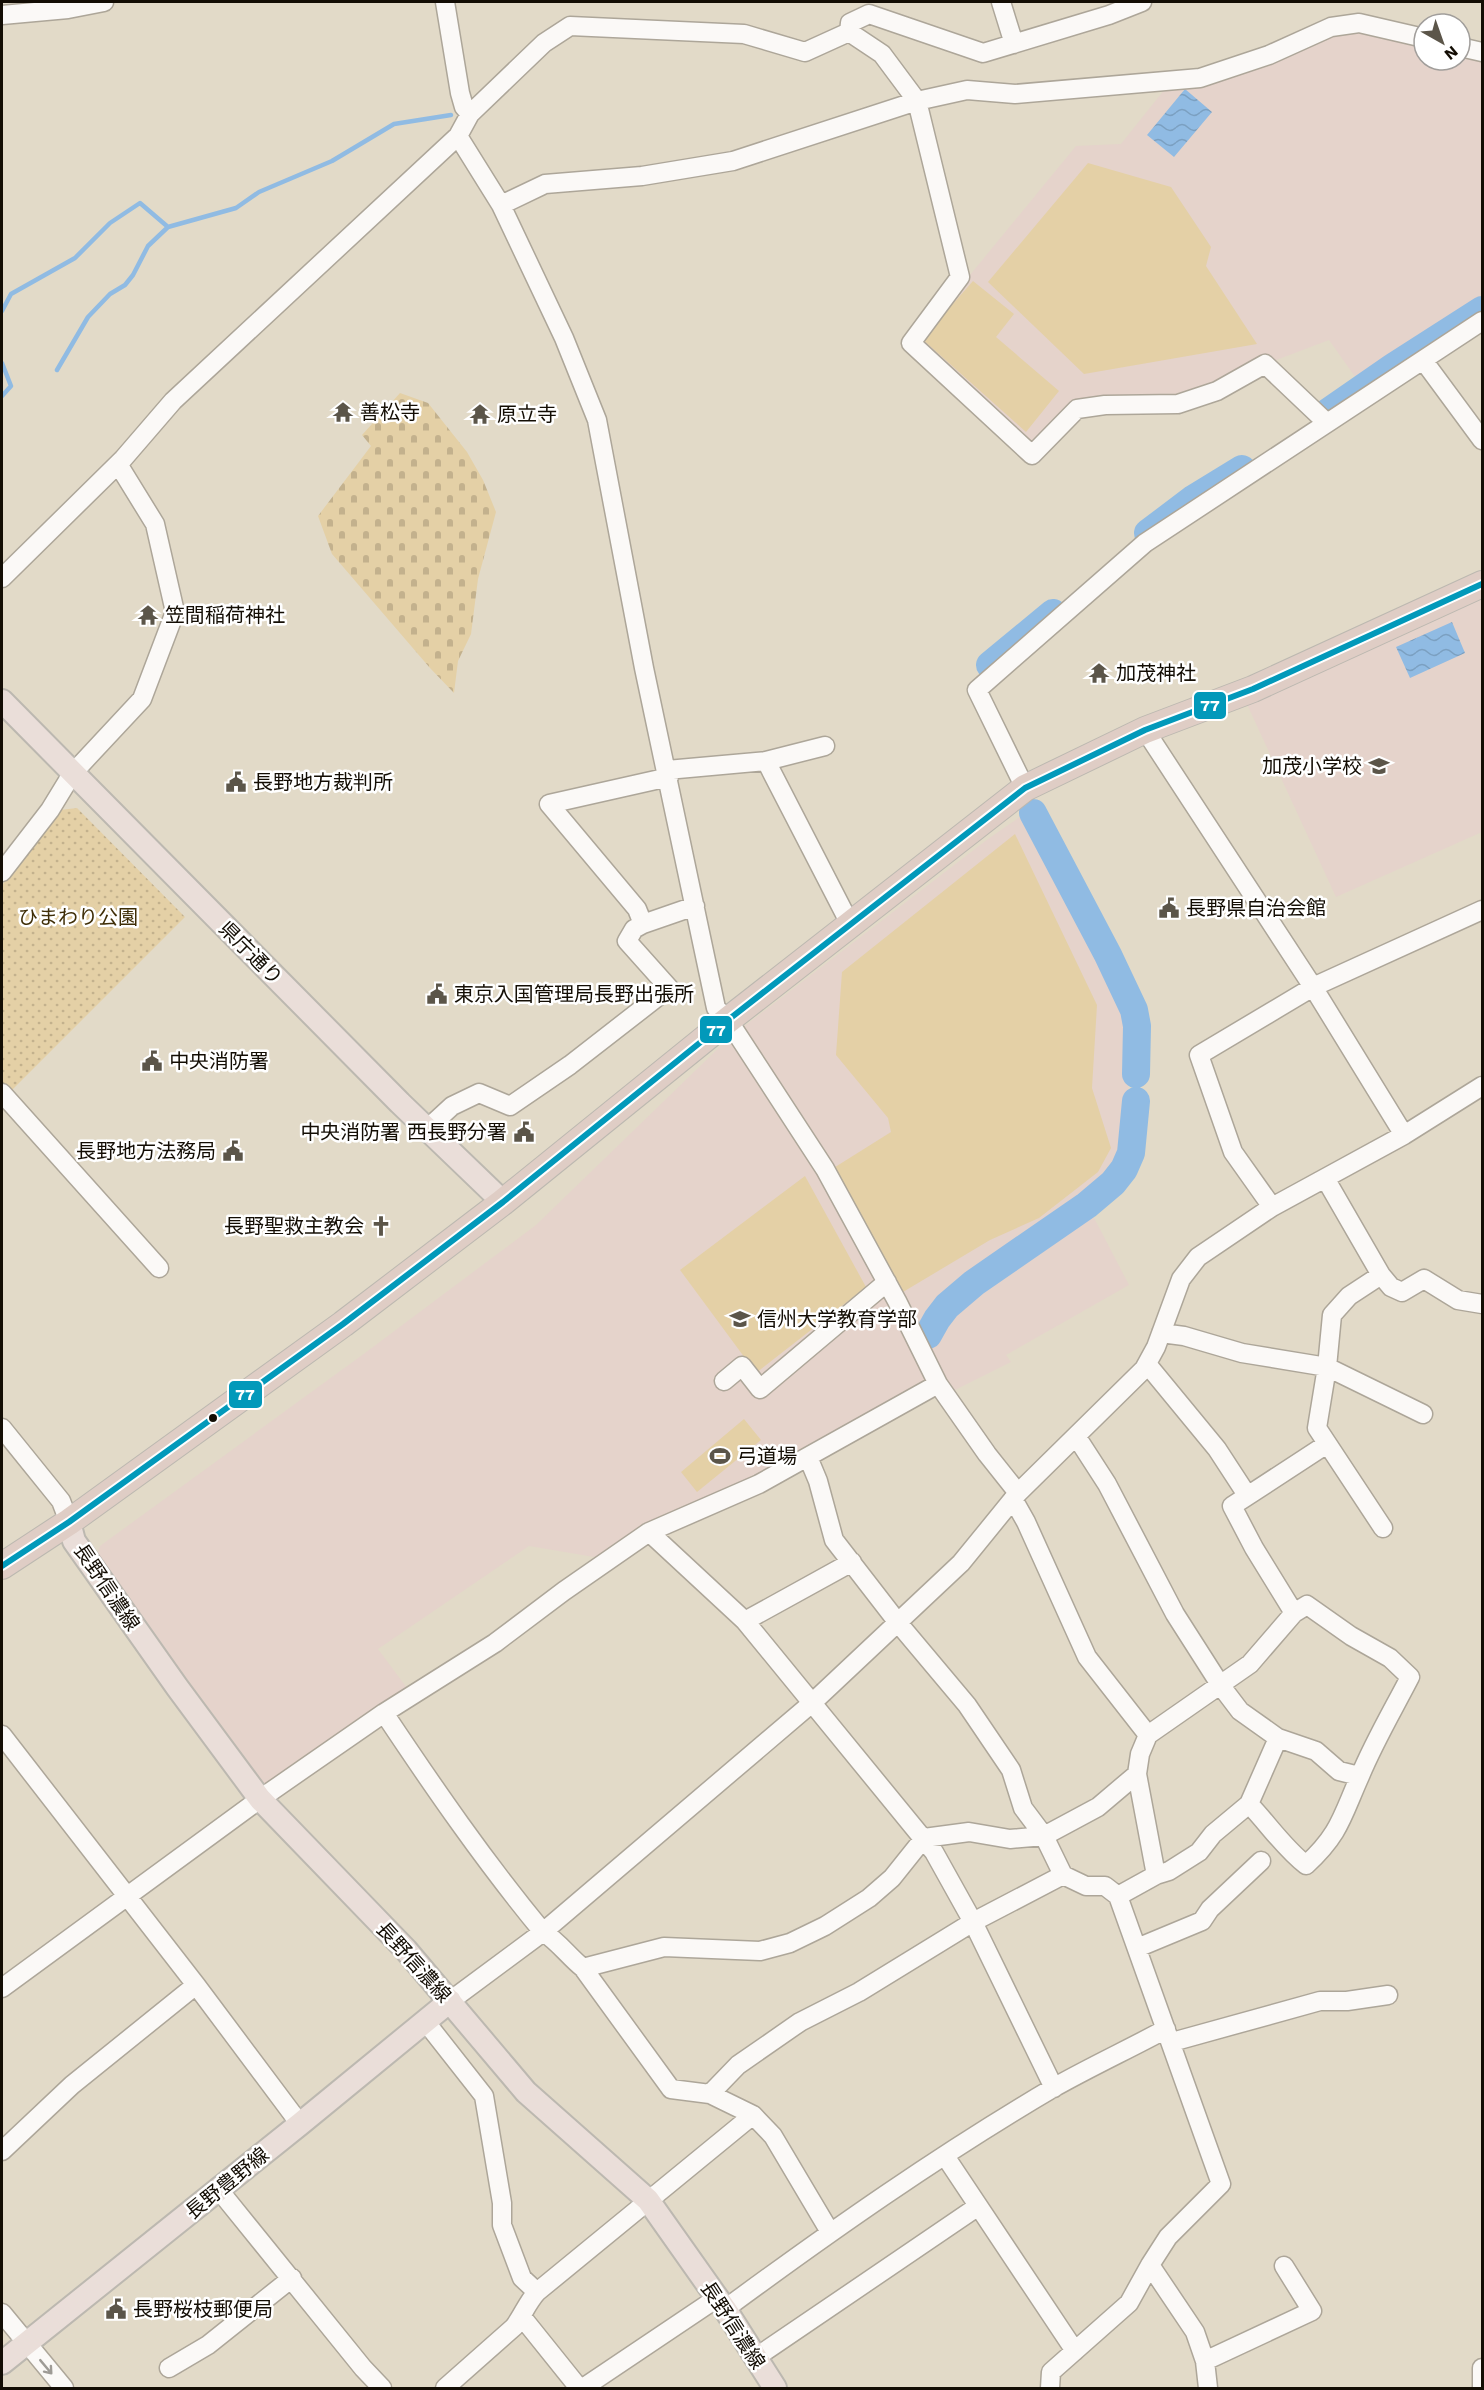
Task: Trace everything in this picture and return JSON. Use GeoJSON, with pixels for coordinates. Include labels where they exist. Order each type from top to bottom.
{"type":"FeatureCollection","features":[{"type":"Feature","properties":{"kind":"highway"},"geometry":{"type":"LineString","coordinates":[[2,1566],[69,1522],[343,1324],[503,1202],[728,1020],[1025,788],[1145,730],[1253,689],[1482,584]]}},
{"type":"Feature","properties":{"kind":"main road","name":"県庁通り"},"geometry":{"type":"LineString","coordinates":[[2,701],[72,774],[503,1202]]}},
{"type":"Feature","properties":{"kind":"main road","name":"長野信濃線"},"geometry":{"type":"LineString","coordinates":[[69,1522],[74,1541],[177,1687],[260,1799],[406,1950],[526,2092],[648,2200],[721,2303],[775,2388]]}},
{"type":"Feature","properties":{"kind":"main road","name":"長野豊野線"},"geometry":{"type":"LineString","coordinates":[[2,2363],[219,2190],[450,2001]]}},
{"type":"Feature","properties":{"kind":"street"},"geometry":{"type":"LineString","coordinates":[[2,15],[68,9],[104,2]]}},
{"type":"Feature","properties":{"kind":"street"},"geometry":{"type":"LineString","coordinates":[[444,2],[460,93],[464,107],[470,114]]}},
{"type":"Feature","properties":{"kind":"street"},"geometry":{"type":"LineString","coordinates":[[1001,2],[1014,44]]}},
{"type":"Feature","properties":{"kind":"street"},"geometry":{"type":"LineString","coordinates":[[849,32],[850,23],[869,14],[983,53],[1109,15],[1142,2]]}},
{"type":"Feature","properties":{"kind":"street"},"geometry":{"type":"LineString","coordinates":[[501,205],[545,184],[642,176],[733,161],[917,101],[967,90],[1015,94],[1200,78],[1269,56],[1331,27],[1359,22],[1412,35]]}},
{"type":"Feature","properties":{"kind":"street"},"geometry":{"type":"LineString","coordinates":[[2,578],[118,464],[173,401],[458,136],[470,114],[544,43],[570,26],[744,33],[805,52],[849,32]]}},
{"type":"Feature","properties":{"kind":"street"},"geometry":{"type":"LineString","coordinates":[[849,32],[882,54],[917,101],[960,277],[911,343],[1032,455],[1077,409],[1105,405],[1178,404],[1217,391],[1265,364],[1326,422]]}},
{"type":"Feature","properties":{"kind":"street"},"geometry":{"type":"LineString","coordinates":[[458,136],[501,205],[564,338],[597,420],[644,668],[716,1008],[728,1020],[825,1169],[887,1282],[938,1384],[1015,1496],[1088,1657],[1148,1735]]}},
{"type":"Feature","properties":{"kind":"street"},"geometry":{"type":"LineString","coordinates":[[1025,788],[977,690],[1145,543],[1482,321]]}},
{"type":"Feature","properties":{"kind":"street"},"geometry":{"type":"LineString","coordinates":[[1423,360],[1482,440]]}},
{"type":"Feature","properties":{"kind":"street"},"geometry":{"type":"LineString","coordinates":[[2,872],[50,810],[72,774],[142,699],[175,612],[155,524],[118,464]]}},
{"type":"Feature","properties":{"kind":"street"},"geometry":{"type":"LineString","coordinates":[[1145,730],[1313,987],[1404,1136]]}},
{"type":"Feature","properties":{"kind":"street"},"geometry":{"type":"LineString","coordinates":[[643,924],[637,909],[549,804],[668,773],[766,761],[825,746]]}},
{"type":"Feature","properties":{"kind":"street"},"geometry":{"type":"LineString","coordinates":[[766,761],[850,924]]}},
{"type":"Feature","properties":{"kind":"street"},"geometry":{"type":"LineString","coordinates":[[427,1129],[452,1106],[479,1093],[510,1106],[570,1065],[669,988],[627,941],[634,929],[643,924],[695,906]]}},
{"type":"Feature","properties":{"kind":"street"},"geometry":{"type":"LineString","coordinates":[[1272,1206],[1233,1152],[1199,1055],[1313,987],[1482,910]]}},
{"type":"Feature","properties":{"kind":"street"},"geometry":{"type":"LineString","coordinates":[[450,2001],[543,1932],[812,1703],[899,1624],[961,1563],[1015,1496],[1117,1398],[1147,1364],[1181,1279],[1198,1257],[1272,1206],[1404,1136],[1482,1086]]}},
{"type":"Feature","properties":{"kind":"street"},"geometry":{"type":"LineString","coordinates":[[2,1093],[159,1268]]}},
{"type":"Feature","properties":{"kind":"street"},"geometry":{"type":"LineString","coordinates":[[1325,1178],[1381,1275],[1391,1287],[1401,1292],[1424,1279],[1458,1300],[1482,1304]]}},
{"type":"Feature","properties":{"kind":"street"},"geometry":{"type":"LineString","coordinates":[[1381,1275],[1349,1296],[1332,1315],[1327,1367],[1317,1428],[1383,1528]]}},
{"type":"Feature","properties":{"kind":"street"},"geometry":{"type":"LineString","coordinates":[[724,1382],[742,1366],[760,1389],[887,1282]]}},
{"type":"Feature","properties":{"kind":"street"},"geometry":{"type":"LineString","coordinates":[[1161,1333],[1184,1336],[1242,1353],[1327,1367],[1423,1414]]}},
{"type":"Feature","properties":{"kind":"street"},"geometry":{"type":"LineString","coordinates":[[1147,1364],[1217,1449],[1247,1495]]}},
{"type":"Feature","properties":{"kind":"street"},"geometry":{"type":"LineString","coordinates":[[2,1988],[260,1799],[384,1713],[495,1643],[564,1591],[649,1532],[759,1484],[938,1384]]}},
{"type":"Feature","properties":{"kind":"street"},"geometry":{"type":"LineString","coordinates":[[2,1428],[61,1501],[69,1522]]}},
{"type":"Feature","properties":{"kind":"street"},"geometry":{"type":"LineString","coordinates":[[1076,1436],[1107,1484],[1175,1614],[1221,1686],[1240,1711],[1278,1738],[1316,1751],[1339,1771],[1359,1776]]}},
{"type":"Feature","properties":{"kind":"street"},"geometry":{"type":"LineString","coordinates":[[1294,1613],[1254,1548],[1232,1506],[1327,1444]]}},
{"type":"Feature","properties":{"kind":"street"},"geometry":{"type":"LineString","coordinates":[[808,1457],[818,1480],[834,1540],[899,1624],[967,1705],[1011,1770],[1023,1808],[1044,1836],[1063,1875],[1086,1886],[1105,1886],[1118,1896],[1221,2184],[1168,2237],[1129,2303],[1051,2372],[1050,2388]]}},
{"type":"Feature","properties":{"kind":"street"},"geometry":{"type":"LineString","coordinates":[[649,1532],[745,1621],[924,1838],[973,1922],[1054,2088]]}},
{"type":"Feature","properties":{"kind":"street"},"geometry":{"type":"LineString","coordinates":[[745,1621],[852,1562]]}},
{"type":"Feature","properties":{"kind":"street"},"geometry":{"type":"LineString","coordinates":[[1156,1875],[1137,1774],[1140,1754],[1148,1735],[1250,1664],[1294,1613],[1307,1605],[1351,1636],[1390,1658],[1410,1677],[1359,1776],[1340,1826],[1322,1851],[1306,1865],[1287,1851],[1275,1831],[1250,1804]]}},
{"type":"Feature","properties":{"kind":"street"},"geometry":{"type":"LineString","coordinates":[[384,1713],[446,1806],[503,1884],[543,1932],[552,1937],[567,1955],[583,1968],[671,2090],[710,2094],[753,2115],[773,2136],[830,2232]]}},
{"type":"Feature","properties":{"kind":"street"},"geometry":{"type":"LineString","coordinates":[[2,1735],[196,1985],[300,2124]]}},
{"type":"Feature","properties":{"kind":"street"},"geometry":{"type":"LineString","coordinates":[[1118,1896],[1156,1875],[1170,1871],[1199,1852],[1213,1834],[1250,1804],[1278,1738]]}},
{"type":"Feature","properties":{"kind":"street"},"geometry":{"type":"LineString","coordinates":[[583,1968],[664,1947],[760,1951],[790,1943],[825,1926],[869,1898],[892,1878],[924,1838],[969,1832],[1010,1839],[1044,1836],[1098,1807],[1137,1774]]}},
{"type":"Feature","properties":{"kind":"street"},"geometry":{"type":"LineString","coordinates":[[1137,1948],[1202,1921],[1210,1909],[1261,1861]]}},
{"type":"Feature","properties":{"kind":"street"},"geometry":{"type":"LineString","coordinates":[[710,2094],[738,2064],[800,2022],[859,1992],[973,1922],[1063,1875]]}},
{"type":"Feature","properties":{"kind":"street"},"geometry":{"type":"LineString","coordinates":[[2,2151],[72,2085],[196,1985]]}},
{"type":"Feature","properties":{"kind":"street"},"geometry":{"type":"LineString","coordinates":[[522,2317],[581,2388],[721,2303],[945,2156],[1054,2088],[1169,2036],[1320,2001],[1347,2001],[1388,1995]]}},
{"type":"Feature","properties":{"kind":"street"},"geometry":{"type":"LineString","coordinates":[[425,2021],[484,2096],[498,2180],[502,2225],[522,2278],[537,2292]]}},
{"type":"Feature","properties":{"kind":"street"},"geometry":{"type":"LineString","coordinates":[[445,2388],[514,2326],[522,2317],[526,2304],[537,2292],[753,2115]]}},
{"type":"Feature","properties":{"kind":"street"},"geometry":{"type":"LineString","coordinates":[[945,2156],[1075,2351]]}},
{"type":"Feature","properties":{"kind":"street"},"geometry":{"type":"LineString","coordinates":[[219,2190],[363,2368],[382,2388]]}},
{"type":"Feature","properties":{"kind":"street"},"geometry":{"type":"LineString","coordinates":[[755,2358],[977,2207]]}},
{"type":"Feature","properties":{"kind":"street"},"geometry":{"type":"LineString","coordinates":[[1150,2265],[1195,2332],[1204,2361],[1208,2388]]}},
{"type":"Feature","properties":{"kind":"street"},"geometry":{"type":"LineString","coordinates":[[1204,2361],[1312,2311],[1284,2266]]}},
{"type":"Feature","properties":{"kind":"street"},"geometry":{"type":"LineString","coordinates":[[169,2368],[208,2345],[292,2278]]}},
{"type":"Feature","properties":{"kind":"street"},"geometry":{"type":"LineString","coordinates":[[2,2313],[64,2388]]}},
{"type":"Feature","properties":{"kind":"street"},"geometry":{"type":"LineString","coordinates":[[1482,2368],[1482,2388]]}},
{"type":"Feature","properties":{"kind":"shaded area"},"geometry":{"type":"Polygon","coordinates":[[[1382,31],[1412,40],[1412,72],[1472,72],[1472,57],[1482,60],[1482,306],[1361,385],[1329,340],[1271,362],[1217,387],[1176,399],[1088,398],[1069,407],[1032,443],[920,346],[919,337],[1076,146],[1121,144],[1165,89],[1334,32],[1382,31]]]}},
{"type":"Feature","properties":{"kind":"shaded area","name":"加茂小学校"},"geometry":{"type":"Polygon","coordinates":[[[1482,597],[1482,832],[1336,897],[1245,700],[1482,597]]]}},
{"type":"Feature","properties":{"kind":"shaded area","name":"信州大学教育学部"},"geometry":{"type":"Polygon","coordinates":[[[1027,812],[1128,1008],[1129,1180],[1091,1212],[1129,1285],[1006,1355],[1011,1362],[949,1393],[941,1380],[600,1558],[529,1546],[378,1649],[407,1688],[269,1790],[97,1557],[100,1546],[536,1225],[729,1038],[988,839],[1027,812]]]}},
{"type":"Feature","properties":{"kind":"green space"},"geometry":{"type":"Polygon","coordinates":[[[1088,163],[1171,187],[1211,247],[1206,266],[1257,344],[1084,374],[988,282],[1088,163]]]}},
{"type":"Feature","properties":{"kind":"green space"},"geometry":{"type":"Polygon","coordinates":[[[973,281],[1014,314],[996,337],[1059,391],[1026,432],[922,339],[973,281]]]}},
{"type":"Feature","properties":{"kind":"green space"},"geometry":{"type":"Polygon","coordinates":[[[400,393],[428,403],[467,452],[483,480],[496,512],[478,579],[471,634],[458,661],[454,693],[332,554],[318,516],[371,446],[362,435],[400,393]]]}},
{"type":"Feature","properties":{"kind":"green space","name":"ひまわり公園"},"geometry":{"type":"Polygon","coordinates":[[[77,808],[185,917],[10,1092],[2,1082],[2,885],[60,810],[77,808]]]}},
{"type":"Feature","properties":{"kind":"green space"},"geometry":{"type":"Polygon","coordinates":[[[1015,834],[1097,1005],[1092,1088],[1111,1148],[1098,1172],[1039,1218],[990,1240],[903,1292],[832,1169],[891,1132],[888,1118],[836,1055],[842,972],[1015,834]]]}},
{"type":"Feature","properties":{"kind":"green space"},"geometry":{"type":"Polygon","coordinates":[[[805,1176],[866,1287],[756,1373],[680,1270],[805,1176]]]}},
{"type":"Feature","properties":{"kind":"green space","name":"弓道場"},"geometry":{"type":"Polygon","coordinates":[[[744,1419],[761,1440],[697,1492],[681,1472],[744,1419]]]}},
{"type":"Feature","properties":{"kind":"water"},"geometry":{"type":"Polygon","coordinates":[[[1185,89],[1212,112],[1174,157],[1147,135],[1185,89]]]}},
{"type":"Feature","properties":{"kind":"water"},"geometry":{"type":"Polygon","coordinates":[[[1452,622],[1465,653],[1410,678],[1396,647],[1452,622]]]}},
{"type":"Feature","properties":{"kind":"waterway"},"geometry":{"type":"LineString","coordinates":[[57,370],[88,317],[110,294],[125,285],[133,275],[148,246],[168,227],[236,208],[259,192],[332,161],[394,124],[451,115]]}},
{"type":"Feature","properties":{"kind":"waterway"},"geometry":{"type":"LineString","coordinates":[[2,311],[11,294],[75,258],[110,223],[140,203],[168,227]]}},
{"type":"Feature","properties":{"kind":"waterway"},"geometry":{"type":"LineString","coordinates":[[1328,412],[1482,310]]}},
{"type":"Feature","properties":{"kind":"waterway"},"geometry":{"type":"LineString","coordinates":[[2,363],[11,386],[2,396]]}},
{"type":"Feature","properties":{"kind":"waterway"},"geometry":{"type":"LineString","coordinates":[[1148,533],[1193,499],[1242,469]]}},
{"type":"Feature","properties":{"kind":"waterway"},"geometry":{"type":"LineString","coordinates":[[990,665],[1053,613]]}},
{"type":"Feature","properties":{"kind":"waterway"},"geometry":{"type":"LineString","coordinates":[[1033,813],[1108,955],[1134,1010],[1137,1026],[1136,1074]]}},
{"type":"Feature","properties":{"kind":"waterway"},"geometry":{"type":"LineString","coordinates":[[928,1335],[947,1306],[974,1283],[1087,1205],[1113,1183],[1124,1169],[1131,1153],[1136,1101]]}},
{"type":"Feature","properties":{"kind":"transit line","name":"77"},"geometry":{"type":"LineString","coordinates":[[2,1566],[69,1522],[343,1324],[503,1202],[728,1020],[1025,788],[1145,730],[1253,689],[1482,584]]}},
{"type":"Feature","properties":{"kind":"place","name":"善松寺"},"geometry":{"type":"Point","coordinates":[343,412]}},
{"type":"Feature","properties":{"kind":"place","name":"原立寺"},"geometry":{"type":"Point","coordinates":[480,414]}},
{"type":"Feature","properties":{"kind":"place","name":"笠間稲荷神社"},"geometry":{"type":"Point","coordinates":[148,615]}},
{"type":"Feature","properties":{"kind":"place","name":"加茂神社"},"geometry":{"type":"Point","coordinates":[1099,673]}},
{"type":"Feature","properties":{"kind":"place","name":"加茂小学校"},"geometry":{"type":"Point","coordinates":[1379,766]}},
{"type":"Feature","properties":{"kind":"place","name":"長野地方裁判所"},"geometry":{"type":"Point","coordinates":[236,782]}},
{"type":"Feature","properties":{"kind":"place","name":"長野県自治会館"},"geometry":{"type":"Point","coordinates":[1169,908]}},
{"type":"Feature","properties":{"kind":"place","name":"東京入国管理局長野出張所"},"geometry":{"type":"Point","coordinates":[437,994]}},
{"type":"Feature","properties":{"kind":"place","name":"中央消防署"},"geometry":{"type":"Point","coordinates":[152,1061]}},
{"type":"Feature","properties":{"kind":"place","name":"中央消防署 西長野分署"},"geometry":{"type":"Point","coordinates":[524,1132]}},
{"type":"Feature","properties":{"kind":"place","name":"長野地方法務局"},"geometry":{"type":"Point","coordinates":[233,1151]}},
{"type":"Feature","properties":{"kind":"place","name":"長野聖救主教会"},"geometry":{"type":"Point","coordinates":[381,1226]}},
{"type":"Feature","properties":{"kind":"place","name":"信州大学教育学部"},"geometry":{"type":"Point","coordinates":[740,1319]}},
{"type":"Feature","properties":{"kind":"place","name":"弓道場"},"geometry":{"type":"Point","coordinates":[720,1456]}},
{"type":"Feature","properties":{"kind":"place","name":"長野桜枝郵便局"},"geometry":{"type":"Point","coordinates":[116,2309]}}]}
